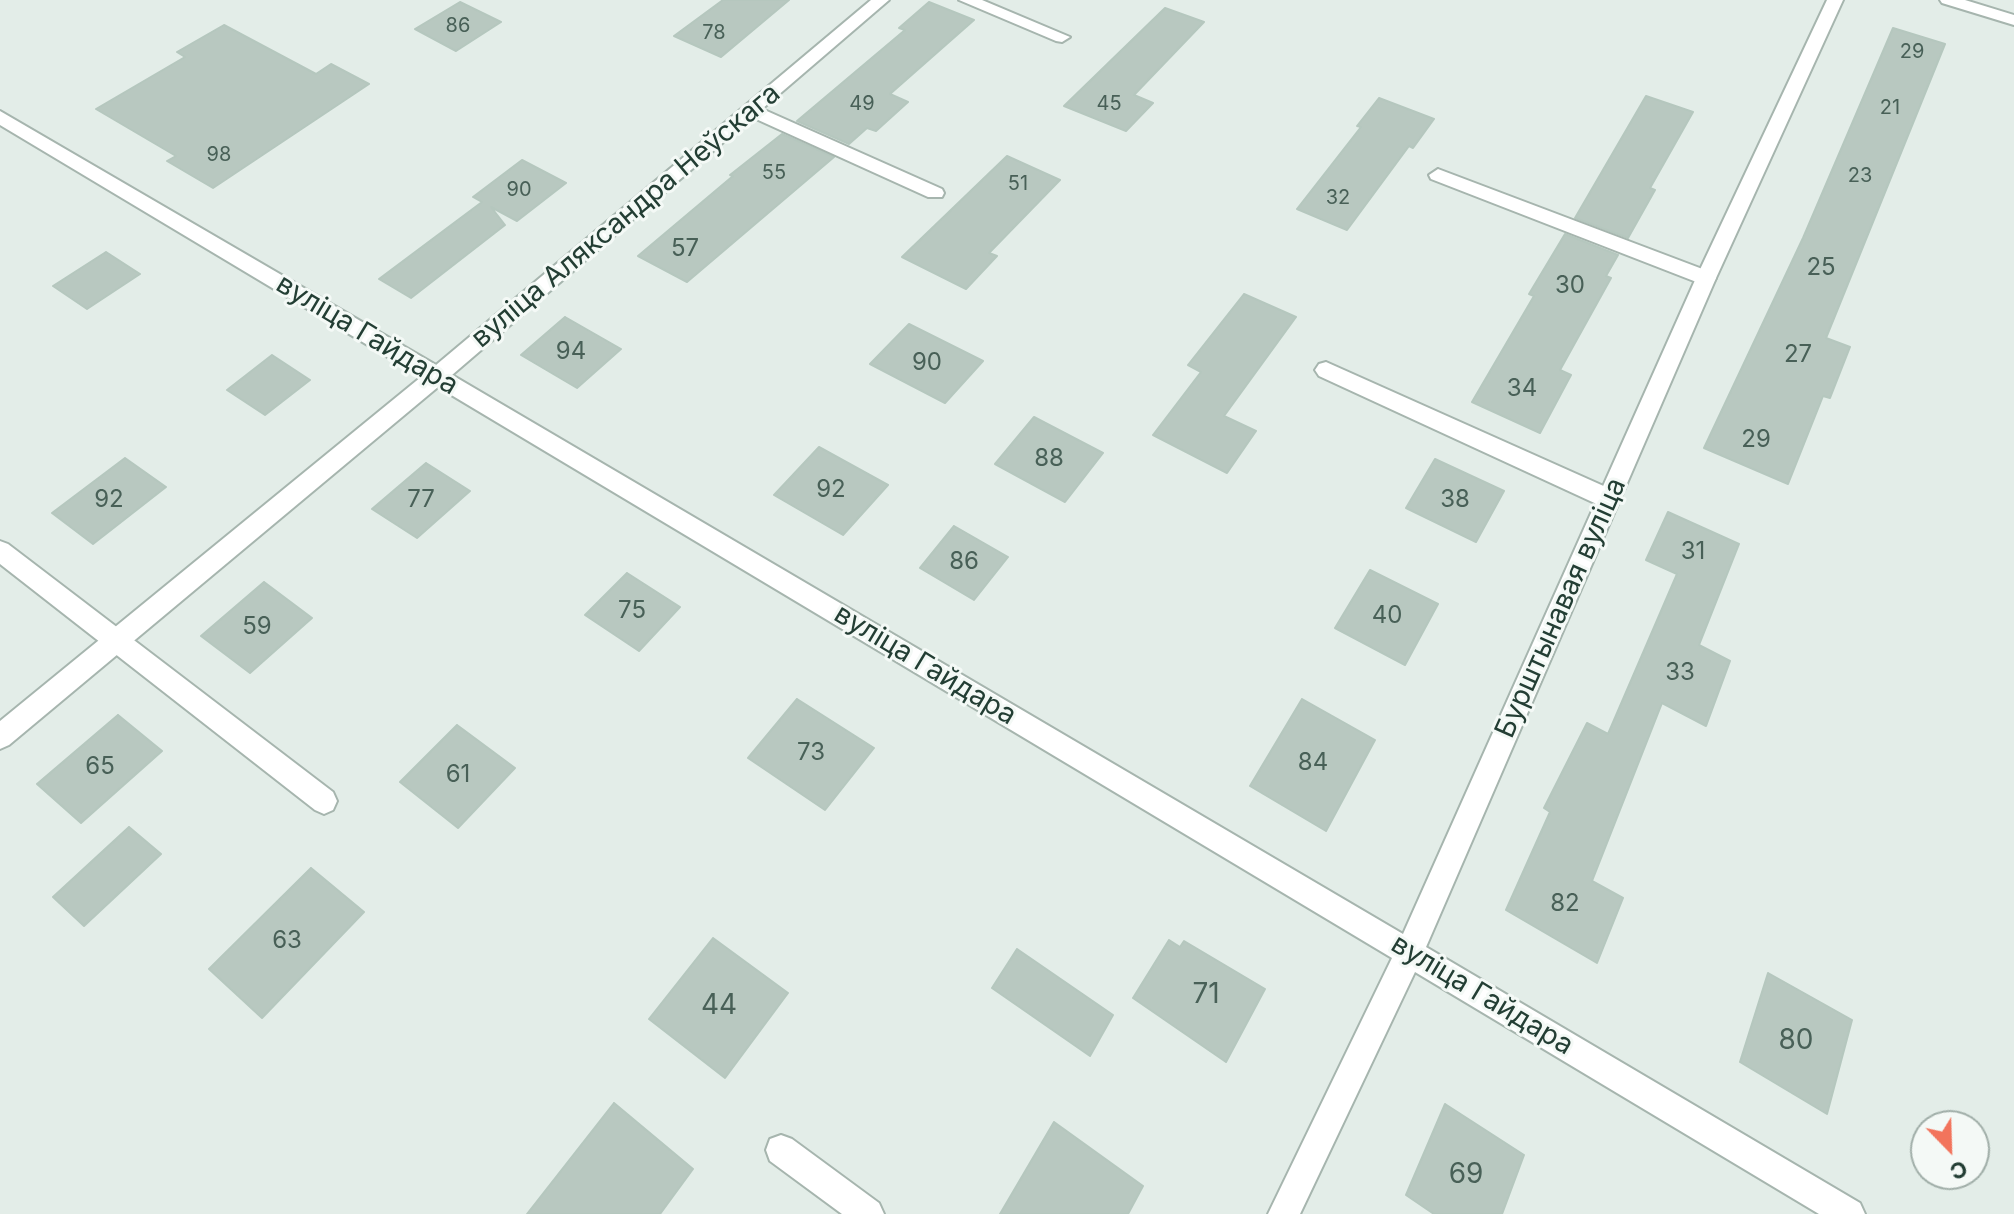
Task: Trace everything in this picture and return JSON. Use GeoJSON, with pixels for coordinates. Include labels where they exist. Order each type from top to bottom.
{"type":"FeatureCollection","features":[{"type":"Feature","properties":{"kind":"street","name":"вуліца Аляксандра Неўскага"},"geometry":{"type":"LineString","coordinates":[[0,737],[436,377],[881,0]]}},
{"type":"Feature","properties":{"kind":"street"},"geometry":{"type":"LineString","coordinates":[[967,0],[1062,37]]}},
{"type":"Feature","properties":{"kind":"street","name":"Бурштынавая вуліца"},"geometry":{"type":"LineString","coordinates":[[1284,1214],[1410,951],[1706,278],[1835,0]]}},
{"type":"Feature","properties":{"kind":"street"},"geometry":{"type":"LineString","coordinates":[[1948,0],[2014,20]]}},
{"type":"Feature","properties":{"kind":"street"},"geometry":{"type":"LineString","coordinates":[[751,110],[935,193]]}},
{"type":"Feature","properties":{"kind":"street","name":"вуліца Гайдара"},"geometry":{"type":"LineString","coordinates":[[0,117],[1849,1214]]}},
{"type":"Feature","properties":{"kind":"street"},"geometry":{"type":"LineString","coordinates":[[1438,175],[1706,278]]}},
{"type":"Feature","properties":{"kind":"street"},"geometry":{"type":"LineString","coordinates":[[1326,370],[1609,499]]}},
{"type":"Feature","properties":{"kind":"street"},"geometry":{"type":"LineString","coordinates":[[0,551],[324,801]]}},
{"type":"Feature","properties":{"kind":"street"},"geometry":{"type":"LineString","coordinates":[[781,1150],[868,1214]]}},
{"type":"Feature","properties":{"kind":"building"},"geometry":{"type":"Polygon","coordinates":[[[723,0],[789,0],[721,57],[674,36],[723,0]]]}},
{"type":"Feature","properties":{"kind":"building"},"geometry":{"type":"Polygon","coordinates":[[[460,2],[501,22],[456,51],[415,29],[460,2]]]}},
{"type":"Feature","properties":{"kind":"building"},"geometry":{"type":"Polygon","coordinates":[[[929,2],[974,20],[890,94],[908,102],[876,131],[867,128],[849,144],[797,121],[905,30],[899,28],[929,2]]]}},
{"type":"Feature","properties":{"kind":"building"},"geometry":{"type":"Polygon","coordinates":[[[1165,8],[1204,22],[1134,95],[1153,103],[1126,131],[1064,106],[1165,8]]]}},
{"type":"Feature","properties":{"kind":"building"},"geometry":{"type":"Polygon","coordinates":[[[224,25],[316,74],[331,64],[369,84],[213,188],[167,161],[176,156],[96,109],[185,57],[177,52],[224,25]]]}},
{"type":"Feature","properties":{"kind":"building"},"geometry":{"type":"Polygon","coordinates":[[[1893,28],[1945,44],[1826,338],[1850,347],[1830,398],[1823,396],[1788,484],[1704,448],[1803,238],[1893,28]]]}},
{"type":"Feature","properties":{"kind":"building"},"geometry":{"type":"Polygon","coordinates":[[[1646,96],[1693,112],[1650,188],[1655,190],[1628,238],[1575,218],[1646,96]]]}},
{"type":"Feature","properties":{"kind":"building"},"geometry":{"type":"Polygon","coordinates":[[[1379,98],[1434,119],[1413,148],[1409,146],[1347,230],[1297,209],[1361,127],[1357,126],[1379,98]]]}},
{"type":"Feature","properties":{"kind":"building"},"geometry":{"type":"Polygon","coordinates":[[[782,134],[834,157],[687,282],[638,256],[733,176],[730,175],[782,134]]]}},
{"type":"Feature","properties":{"kind":"building"},"geometry":{"type":"Polygon","coordinates":[[[1007,156],[1060,180],[989,253],[997,256],[966,289],[902,257],[1007,156]]]}},
{"type":"Feature","properties":{"kind":"building"},"geometry":{"type":"Polygon","coordinates":[[[522,160],[566,183],[517,221],[491,207],[505,225],[411,298],[379,279],[482,202],[473,197],[522,160]]]}},
{"type":"Feature","properties":{"kind":"building"},"geometry":{"type":"Polygon","coordinates":[[[1565,234],[1618,255],[1606,276],[1611,278],[1560,370],[1571,375],[1540,433],[1472,402],[1534,296],[1529,294],[1565,234]]]}},
{"type":"Feature","properties":{"kind":"building"},"geometry":{"type":"Polygon","coordinates":[[[106,252],[140,274],[87,309],[53,286],[106,252]]]}},
{"type":"Feature","properties":{"kind":"building"},"geometry":{"type":"Polygon","coordinates":[[[1244,294],[1296,317],[1224,416],[1256,431],[1227,473],[1153,435],[1201,372],[1188,365],[1244,294]]]}},
{"type":"Feature","properties":{"kind":"building"},"geometry":{"type":"Polygon","coordinates":[[[565,317],[621,349],[577,388],[521,355],[565,317]]]}},
{"type":"Feature","properties":{"kind":"building"},"geometry":{"type":"Polygon","coordinates":[[[909,324],[983,361],[945,403],[870,364],[909,324]]]}},
{"type":"Feature","properties":{"kind":"building"},"geometry":{"type":"Polygon","coordinates":[[[272,355],[310,380],[265,415],[227,390],[272,355]]]}},
{"type":"Feature","properties":{"kind":"building"},"geometry":{"type":"Polygon","coordinates":[[[1034,417],[1103,453],[1065,502],[995,464],[1034,417]]]}},
{"type":"Feature","properties":{"kind":"building"},"geometry":{"type":"Polygon","coordinates":[[[819,447],[888,485],[843,535],[774,495],[819,447]]]}},
{"type":"Feature","properties":{"kind":"building"},"geometry":{"type":"Polygon","coordinates":[[[125,458],[166,487],[93,544],[52,513],[125,458]]]}},
{"type":"Feature","properties":{"kind":"building"},"geometry":{"type":"Polygon","coordinates":[[[1435,459],[1504,491],[1476,542],[1406,508],[1435,459]]]}},
{"type":"Feature","properties":{"kind":"building"},"geometry":{"type":"Polygon","coordinates":[[[426,463],[470,491],[417,538],[372,509],[426,463]]]}},
{"type":"Feature","properties":{"kind":"building"},"geometry":{"type":"Polygon","coordinates":[[[1668,512],[1739,544],[1699,645],[1730,661],[1706,726],[1662,703],[1592,881],[1623,898],[1597,963],[1506,910],[1550,812],[1544,808],[1587,723],[1608,734],[1677,574],[1646,560],[1668,512]]]}},
{"type":"Feature","properties":{"kind":"building"},"geometry":{"type":"Polygon","coordinates":[[[954,526],[1008,557],[974,600],[920,568],[954,526]]]}},
{"type":"Feature","properties":{"kind":"building"},"geometry":{"type":"Polygon","coordinates":[[[1370,570],[1438,604],[1405,665],[1335,628],[1370,570]]]}},
{"type":"Feature","properties":{"kind":"building"},"geometry":{"type":"Polygon","coordinates":[[[627,573],[680,607],[639,651],[585,615],[627,573]]]}},
{"type":"Feature","properties":{"kind":"building"},"geometry":{"type":"Polygon","coordinates":[[[264,582],[312,618],[250,673],[201,636],[264,582]]]}},
{"type":"Feature","properties":{"kind":"building"},"geometry":{"type":"Polygon","coordinates":[[[797,699],[874,748],[825,810],[748,758],[797,699]]]}},
{"type":"Feature","properties":{"kind":"building"},"geometry":{"type":"Polygon","coordinates":[[[1302,699],[1375,740],[1326,831],[1250,786],[1302,699]]]}},
{"type":"Feature","properties":{"kind":"building"},"geometry":{"type":"Polygon","coordinates":[[[118,715],[162,751],[81,823],[37,784],[118,715]]]}},
{"type":"Feature","properties":{"kind":"building"},"geometry":{"type":"Polygon","coordinates":[[[457,725],[515,768],[458,828],[400,782],[457,725]]]}},
{"type":"Feature","properties":{"kind":"building"},"geometry":{"type":"Polygon","coordinates":[[[129,827],[161,854],[84,926],[53,897],[129,827]]]}},
{"type":"Feature","properties":{"kind":"building"},"geometry":{"type":"Polygon","coordinates":[[[311,868],[364,912],[262,1018],[209,969],[311,868]]]}},
{"type":"Feature","properties":{"kind":"building"},"geometry":{"type":"Polygon","coordinates":[[[713,938],[788,993],[725,1078],[649,1019],[713,938]]]}},
{"type":"Feature","properties":{"kind":"building"},"geometry":{"type":"Polygon","coordinates":[[[1169,940],[1180,947],[1184,941],[1265,989],[1226,1062],[1133,998],[1169,940]]]}},
{"type":"Feature","properties":{"kind":"building"},"geometry":{"type":"Polygon","coordinates":[[[1017,949],[1113,1015],[1090,1056],[992,988],[1017,949]]]}},
{"type":"Feature","properties":{"kind":"building"},"geometry":{"type":"Polygon","coordinates":[[[1768,973],[1852,1020],[1827,1114],[1740,1062],[1768,973]]]}},
{"type":"Feature","properties":{"kind":"building"},"geometry":{"type":"Polygon","coordinates":[[[614,1103],[693,1169],[660,1214],[527,1214],[614,1103]]]}},
{"type":"Feature","properties":{"kind":"building"},"geometry":{"type":"Polygon","coordinates":[[[1445,1104],[1524,1155],[1502,1214],[1434,1214],[1406,1195],[1445,1104]]]}},
{"type":"Feature","properties":{"kind":"building"},"geometry":{"type":"Polygon","coordinates":[[[1054,1122],[1143,1186],[1128,1214],[1000,1214],[1054,1122]]]}}]}
